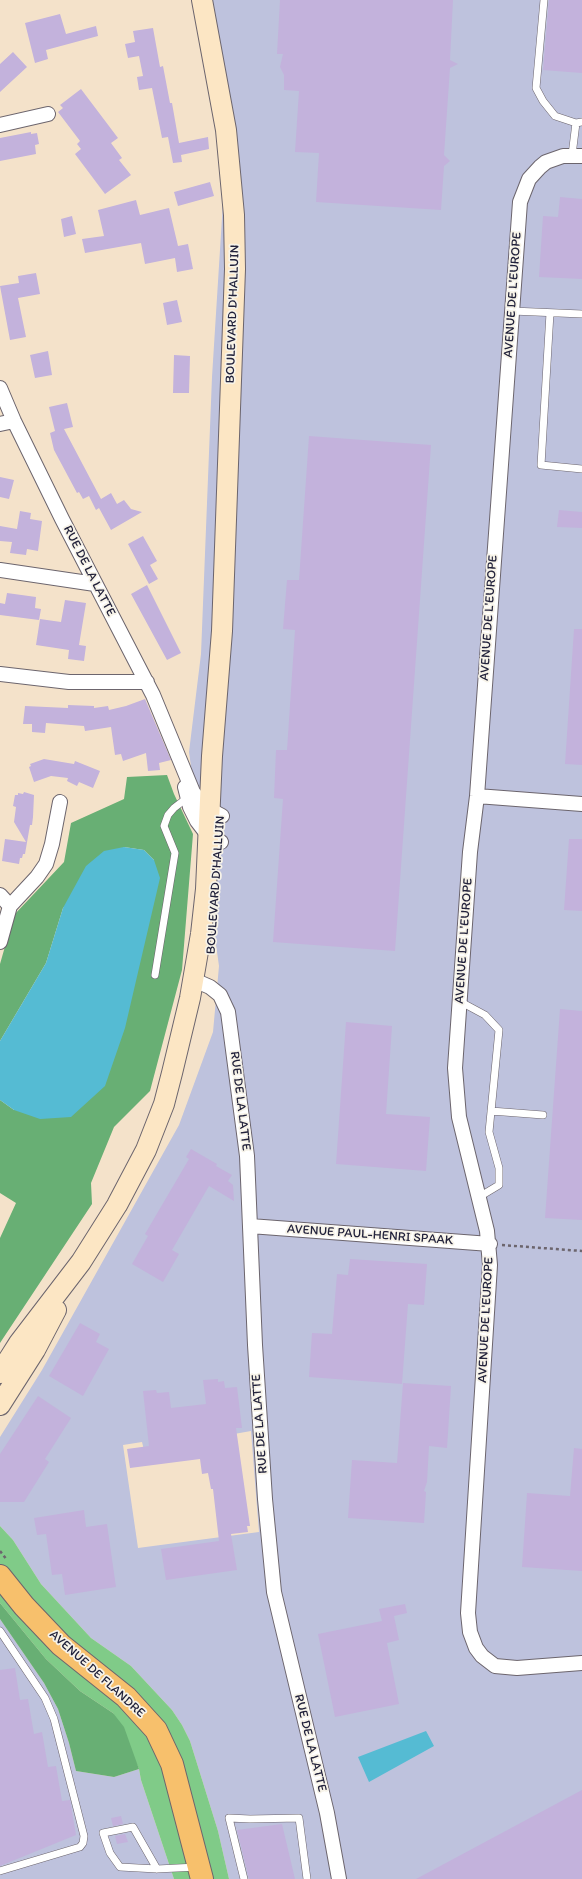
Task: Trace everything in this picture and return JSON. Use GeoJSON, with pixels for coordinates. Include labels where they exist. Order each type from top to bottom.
{"type":"FeatureCollection","features":[{"type":"Feature","properties":{"kind":"main road","name":"BOULEVARD D'HALLUIN"},"geometry":{"type":"LineString","coordinates":[[0,1373],[19,1343],[80,1262],[123,1195],[164,1118],[182,1075],[200,982],[216,917],[214,838],[224,691],[222,632],[235,280],[235,228],[226,130],[202,0]]}},
{"type":"Feature","properties":{"kind":"main road","name":"BOULEVARD D'HALLUIN"},"geometry":{"type":"LineString","coordinates":[[0,1405],[35,1350],[80,1262]]}},
{"type":"Feature","properties":{"kind":"main road","name":"AVENUE DE FLANDRE"},"geometry":{"type":"LineString","coordinates":[[0,1562],[20,1589],[45,1628]]}},
{"type":"Feature","properties":{"kind":"main road","name":"AVENUE DE FLANDRE"},"geometry":{"type":"LineString","coordinates":[[0,1576],[45,1628],[74,1657],[126,1697],[156,1730],[165,1746],[172,1764],[200,1873]]}},
{"type":"Feature","properties":{"kind":"street"},"geometry":{"type":"LineString","coordinates":[[0,125],[48,114]]}},
{"type":"Feature","properties":{"kind":"street","name":"AVENUE DE L'EUROPE"},"geometry":{"type":"LineString","coordinates":[[577,155],[556,158],[540,167],[529,179],[522,194],[454,1068],[455,1092],[459,1117],[490,1244],[490,1275],[468,1613],[470,1632],[476,1648],[482,1656],[495,1666],[517,1668],[582,1663]]}},
{"type":"Feature","properties":{"kind":"street","name":"RUE DE LA LATTE"},"geometry":{"type":"LineString","coordinates":[[0,388],[7,422],[147,682],[178,753],[193,792],[201,804],[215,813]]}},
{"type":"Feature","properties":{"kind":"street"},"geometry":{"type":"LineString","coordinates":[[0,570],[95,584]]}},
{"type":"Feature","properties":{"kind":"street"},"geometry":{"type":"LineString","coordinates":[[0,674],[69,682],[147,682]]}},
{"type":"Feature","properties":{"kind":"street","name":"RUE DE LA LATTE"},"geometry":{"type":"LineString","coordinates":[[178,753],[187,798],[196,821],[214,838]]}},
{"type":"Feature","properties":{"kind":"street"},"geometry":{"type":"LineString","coordinates":[[476,796],[582,804]]}},
{"type":"Feature","properties":{"kind":"street"},"geometry":{"type":"LineString","coordinates":[[0,942],[10,906],[37,877],[46,864],[52,844],[60,802]]}},
{"type":"Feature","properties":{"kind":"street"},"geometry":{"type":"LineString","coordinates":[[0,895],[10,906]]}},
{"type":"Feature","properties":{"kind":"street","name":"RUE DE LA LATTE"},"geometry":{"type":"LineString","coordinates":[[200,982],[220,995],[228,1012],[245,1135],[265,1499],[274,1592],[327,1813],[339,1879]]}},
{"type":"Feature","properties":{"kind":"street","name":"AVENUE PAUL-HENRI SPAAK"},"geometry":{"type":"LineString","coordinates":[[250,1226],[490,1244]]}},
{"type":"Feature","properties":{"kind":"lane"},"geometry":{"type":"LineString","coordinates":[[544,0],[536,88],[543,101],[555,116],[579,123],[577,155]]}},
{"type":"Feature","properties":{"kind":"lane"},"geometry":{"type":"LineString","coordinates":[[512,311],[582,314]]}},
{"type":"Feature","properties":{"kind":"lane"},"geometry":{"type":"LineString","coordinates":[[550,313],[541,465],[582,469]]}},
{"type":"Feature","properties":{"kind":"lane"},"geometry":{"type":"LineString","coordinates":[[155,975],[175,853],[164,826],[168,815],[174,808],[187,798]]}},
{"type":"Feature","properties":{"kind":"lane"},"geometry":{"type":"LineString","coordinates":[[459,1000],[484,1015],[499,1030],[489,1132],[499,1168],[499,1185],[479,1197]]}},
{"type":"Feature","properties":{"kind":"lane"},"geometry":{"type":"LineString","coordinates":[[491,1110],[543,1115]]}},
{"type":"Feature","properties":{"kind":"lane"},"geometry":{"type":"LineString","coordinates":[[0,1631],[45,1698],[54,1719],[84,1836],[83,1843],[80,1847],[0,1871]]}},
{"type":"Feature","properties":{"kind":"lane"},"geometry":{"type":"LineString","coordinates":[[244,1879],[229,1818],[250,1820],[299,1818],[307,1879]]}},
{"type":"Feature","properties":{"kind":"lane"},"geometry":{"type":"LineString","coordinates":[[157,1869],[133,1827],[103,1833],[110,1853],[120,1867],[200,1873]]}},
{"type":"Feature","properties":{"kind":"path"},"geometry":{"type":"LineString","coordinates":[[490,1244],[582,1251]]}},
{"type":"Feature","properties":{"kind":"shaded area"},"geometry":{"type":"Polygon","coordinates":[[[199,0],[582,0],[582,1879],[229,1879],[218,1831],[190,1741],[182,1725],[172,1710],[131,1666],[91,1638],[41,1584],[13,1540],[0,1526],[0,1437],[42,1370],[179,1125],[213,1032],[219,966],[189,752],[201,654],[212,377],[224,186],[199,0]],[[251,1431],[144,1450],[142,1442],[123,1445],[138,1548],[259,1532],[251,1431]]]}},
{"type":"Feature","properties":{"kind":"shaded area"},"geometry":{"type":"Polygon","coordinates":[[[0,1619],[44,1683],[58,1709],[76,1771],[114,1777],[139,1769],[141,1780],[174,1879],[0,1879],[0,1619]]]}},
{"type":"Feature","properties":{"kind":"green space"},"geometry":{"type":"Polygon","coordinates":[[[167,775],[174,794],[193,834],[182,970],[150,1091],[114,1127],[91,1183],[92,1204],[0,1343],[0,1238],[16,1203],[0,1193],[0,1100],[14,1110],[154,860],[144,850],[124,847],[63,908],[46,963],[0,1041],[0,964],[14,915],[64,862],[71,823],[124,799],[127,777],[167,775]]]}},
{"type":"Feature","properties":{"kind":"green space"},"geometry":{"type":"Polygon","coordinates":[[[0,1526],[13,1540],[41,1584],[91,1638],[131,1666],[172,1710],[182,1725],[190,1741],[218,1831],[229,1879],[174,1879],[141,1780],[139,1769],[113,1713],[80,1691],[46,1659],[0,1603],[0,1526]]]}},
{"type":"Feature","properties":{"kind":"green space"},"geometry":{"type":"Polygon","coordinates":[[[0,1603],[46,1659],[80,1691],[113,1713],[124,1727],[139,1769],[114,1777],[76,1771],[58,1709],[44,1683],[0,1619],[0,1603]]]}},
{"type":"Feature","properties":{"kind":"water"},"geometry":{"type":"Polygon","coordinates":[[[124,847],[144,850],[154,860],[160,878],[125,1028],[105,1086],[71,1117],[40,1119],[14,1110],[0,1100],[0,1041],[46,963],[63,908],[86,866],[104,851],[124,847]]]}},
{"type":"Feature","properties":{"kind":"water"},"geometry":{"type":"Polygon","coordinates":[[[426,1731],[434,1746],[369,1782],[358,1757],[426,1731]]]}},
{"type":"Feature","properties":{"kind":"building"},"geometry":{"type":"Polygon","coordinates":[[[280,0],[453,0],[450,60],[458,64],[450,68],[444,155],[450,161],[444,166],[441,210],[316,202],[319,153],[295,152],[299,91],[284,90],[284,75],[280,67],[283,54],[277,54],[280,0]]]}},
{"type":"Feature","properties":{"kind":"building"},"geometry":{"type":"Polygon","coordinates":[[[549,0],[582,0],[582,73],[543,70],[549,0]]]}},
{"type":"Feature","properties":{"kind":"building"},"geometry":{"type":"Polygon","coordinates":[[[60,14],[66,34],[96,26],[98,36],[46,50],[48,59],[35,63],[25,23],[60,14]]]}},
{"type":"Feature","properties":{"kind":"building"},"geometry":{"type":"Polygon","coordinates":[[[153,28],[160,67],[163,66],[170,103],[172,103],[179,143],[208,137],[209,149],[181,155],[182,162],[173,163],[168,137],[162,138],[152,88],[139,90],[137,77],[143,76],[139,56],[128,58],[125,44],[135,42],[133,31],[153,28]]]}},
{"type":"Feature","properties":{"kind":"building"},"geometry":{"type":"Polygon","coordinates":[[[13,52],[27,67],[0,92],[0,64],[13,52]]]}},
{"type":"Feature","properties":{"kind":"building"},"geometry":{"type":"Polygon","coordinates":[[[81,89],[118,138],[111,143],[122,158],[119,160],[131,175],[105,194],[75,154],[81,149],[77,144],[80,141],[58,112],[63,108],[60,105],[81,89]]]}},
{"type":"Feature","properties":{"kind":"building"},"geometry":{"type":"Polygon","coordinates":[[[31,132],[31,134],[37,133],[39,144],[35,145],[36,154],[0,161],[0,138],[31,132]]]}},
{"type":"Feature","properties":{"kind":"building"},"geometry":{"type":"Polygon","coordinates":[[[210,182],[214,196],[178,206],[174,192],[210,182]]]}},
{"type":"Feature","properties":{"kind":"building"},"geometry":{"type":"Polygon","coordinates":[[[560,197],[582,199],[582,279],[539,277],[543,216],[558,217],[560,197]]]}},
{"type":"Feature","properties":{"kind":"building"},"geometry":{"type":"Polygon","coordinates":[[[136,200],[140,215],[169,208],[178,246],[188,244],[193,269],[177,272],[175,258],[145,264],[141,243],[85,253],[82,239],[104,236],[98,210],[136,200]]]}},
{"type":"Feature","properties":{"kind":"building"},"geometry":{"type":"Polygon","coordinates":[[[72,216],[76,234],[64,237],[61,219],[72,216]]]}},
{"type":"Feature","properties":{"kind":"building"},"geometry":{"type":"Polygon","coordinates":[[[36,273],[40,294],[18,298],[26,337],[10,340],[0,286],[19,283],[18,276],[36,273]]]}},
{"type":"Feature","properties":{"kind":"building"},"geometry":{"type":"Polygon","coordinates":[[[177,300],[182,322],[167,325],[163,303],[177,300]]]}},
{"type":"Feature","properties":{"kind":"building"},"geometry":{"type":"Polygon","coordinates":[[[48,351],[52,375],[35,378],[30,355],[48,351]]]}},
{"type":"Feature","properties":{"kind":"building"},"geometry":{"type":"Polygon","coordinates":[[[174,355],[190,356],[189,393],[173,393],[174,355]]]}},
{"type":"Feature","properties":{"kind":"building"},"geometry":{"type":"Polygon","coordinates":[[[67,403],[73,427],[64,429],[101,499],[111,493],[117,504],[124,500],[131,509],[142,512],[111,530],[99,508],[96,510],[89,496],[83,499],[79,492],[77,493],[54,450],[50,433],[55,431],[49,407],[67,403]]]}},
{"type":"Feature","properties":{"kind":"building"},"geometry":{"type":"Polygon","coordinates":[[[309,436],[431,445],[395,951],[273,942],[283,799],[274,798],[276,750],[287,750],[295,630],[283,629],[287,580],[299,580],[309,436]]]}},
{"type":"Feature","properties":{"kind":"building"},"geometry":{"type":"Polygon","coordinates":[[[0,477],[14,480],[9,499],[0,497],[0,477]]]}},
{"type":"Feature","properties":{"kind":"building"},"geometry":{"type":"Polygon","coordinates":[[[559,510],[582,512],[582,528],[557,527],[559,510]]]}},
{"type":"Feature","properties":{"kind":"building"},"geometry":{"type":"Polygon","coordinates":[[[20,511],[31,513],[30,519],[42,521],[38,551],[27,549],[26,555],[10,553],[12,542],[0,541],[0,526],[17,529],[20,511]]]}},
{"type":"Feature","properties":{"kind":"building"},"geometry":{"type":"Polygon","coordinates":[[[143,536],[157,561],[150,565],[158,579],[149,584],[128,544],[143,536]]]}},
{"type":"Feature","properties":{"kind":"building"},"geometry":{"type":"Polygon","coordinates":[[[147,585],[181,653],[167,660],[131,594],[147,585]]]}},
{"type":"Feature","properties":{"kind":"building"},"geometry":{"type":"Polygon","coordinates":[[[7,593],[36,597],[35,608],[41,609],[39,620],[0,615],[0,603],[5,604],[7,593]]]}},
{"type":"Feature","properties":{"kind":"building"},"geometry":{"type":"Polygon","coordinates":[[[65,600],[86,603],[79,645],[86,646],[84,661],[68,659],[69,650],[36,645],[40,619],[61,622],[65,600]]]}},
{"type":"Feature","properties":{"kind":"building"},"geometry":{"type":"Polygon","coordinates":[[[574,629],[582,629],[582,765],[565,764],[574,629]]]}},
{"type":"Feature","properties":{"kind":"building"},"geometry":{"type":"Polygon","coordinates":[[[145,699],[171,760],[159,763],[160,770],[148,771],[146,753],[123,761],[121,754],[115,755],[111,727],[85,731],[84,726],[46,723],[45,733],[32,732],[32,724],[23,724],[25,706],[68,708],[68,705],[94,706],[94,708],[108,706],[109,710],[145,699]]]}},
{"type":"Feature","properties":{"kind":"building"},"geometry":{"type":"Polygon","coordinates":[[[44,759],[74,764],[75,761],[100,771],[93,788],[79,782],[77,786],[67,781],[68,778],[51,776],[34,782],[29,767],[31,766],[30,764],[44,759]]]}},
{"type":"Feature","properties":{"kind":"building"},"geometry":{"type":"Polygon","coordinates":[[[24,792],[34,795],[32,825],[30,825],[25,854],[23,854],[22,858],[20,858],[19,864],[2,861],[5,839],[26,842],[14,822],[16,807],[13,806],[15,795],[18,795],[18,793],[23,794],[24,792]]]}},
{"type":"Feature","properties":{"kind":"building"},"geometry":{"type":"Polygon","coordinates":[[[569,839],[582,839],[582,911],[564,910],[569,839]]]}},
{"type":"Feature","properties":{"kind":"building"},"geometry":{"type":"Polygon","coordinates":[[[560,1009],[582,1011],[582,1220],[545,1218],[560,1009]]]}},
{"type":"Feature","properties":{"kind":"building"},"geometry":{"type":"Polygon","coordinates":[[[346,1022],[392,1026],[386,1114],[430,1117],[426,1171],[336,1164],[346,1022]]]}},
{"type":"Feature","properties":{"kind":"building"},"geometry":{"type":"Polygon","coordinates":[[[191,1149],[217,1164],[216,1166],[232,1175],[228,1181],[233,1185],[234,1201],[209,1186],[172,1250],[179,1254],[163,1282],[132,1264],[148,1236],[145,1234],[189,1159],[186,1157],[191,1149]]]}},
{"type":"Feature","properties":{"kind":"building"},"geometry":{"type":"Polygon","coordinates":[[[350,1259],[427,1264],[424,1305],[408,1304],[402,1384],[309,1377],[312,1333],[332,1334],[337,1274],[348,1275],[350,1259]]]}},
{"type":"Feature","properties":{"kind":"building"},"geometry":{"type":"Polygon","coordinates":[[[80,1323],[100,1334],[96,1342],[109,1349],[83,1396],[49,1376],[80,1323]]]}},
{"type":"Feature","properties":{"kind":"building"},"geometry":{"type":"Polygon","coordinates":[[[218,1379],[218,1382],[224,1381],[225,1388],[237,1387],[242,1428],[236,1428],[250,1526],[247,1526],[248,1532],[231,1534],[237,1570],[166,1580],[161,1549],[219,1541],[213,1489],[211,1489],[208,1473],[202,1474],[200,1459],[130,1468],[127,1449],[149,1446],[143,1391],[156,1390],[157,1393],[169,1392],[171,1408],[206,1404],[203,1380],[218,1379]]]}},
{"type":"Feature","properties":{"kind":"building"},"geometry":{"type":"Polygon","coordinates":[[[403,1383],[451,1386],[447,1448],[429,1446],[427,1482],[424,1491],[426,1492],[424,1523],[348,1518],[352,1460],[397,1463],[403,1383]]]}},
{"type":"Feature","properties":{"kind":"building"},"geometry":{"type":"Polygon","coordinates":[[[38,1396],[71,1418],[45,1459],[49,1462],[24,1502],[0,1502],[0,1454],[38,1396]]]}},
{"type":"Feature","properties":{"kind":"building"},"geometry":{"type":"Polygon","coordinates":[[[574,1448],[582,1449],[582,1571],[522,1567],[527,1493],[570,1496],[574,1448]]]}},
{"type":"Feature","properties":{"kind":"building"},"geometry":{"type":"Polygon","coordinates":[[[84,1510],[86,1527],[107,1524],[116,1587],[65,1595],[62,1574],[52,1575],[46,1534],[37,1535],[34,1518],[84,1510]]]}},
{"type":"Feature","properties":{"kind":"building"},"geometry":{"type":"Polygon","coordinates":[[[405,1604],[407,1613],[394,1616],[399,1640],[387,1643],[399,1704],[335,1717],[318,1634],[382,1621],[379,1609],[405,1604]]]}},
{"type":"Feature","properties":{"kind":"building"},"geometry":{"type":"Polygon","coordinates":[[[15,1668],[20,1700],[28,1699],[34,1734],[42,1732],[48,1767],[56,1766],[62,1801],[70,1800],[76,1835],[0,1866],[0,1670],[15,1668]]]}},
{"type":"Feature","properties":{"kind":"building"},"geometry":{"type":"Polygon","coordinates":[[[582,1790],[582,1879],[416,1879],[582,1790]]]}},
{"type":"Feature","properties":{"kind":"building"},"geometry":{"type":"Polygon","coordinates":[[[121,1816],[123,1824],[113,1826],[111,1818],[121,1816]]]}},
{"type":"Feature","properties":{"kind":"building"},"geometry":{"type":"Polygon","coordinates":[[[282,1824],[295,1879],[249,1879],[237,1830],[282,1824]]]}},
{"type":"Feature","properties":{"kind":"building"},"geometry":{"type":"Polygon","coordinates":[[[125,1834],[128,1842],[117,1844],[115,1836],[125,1834]]]}}]}
